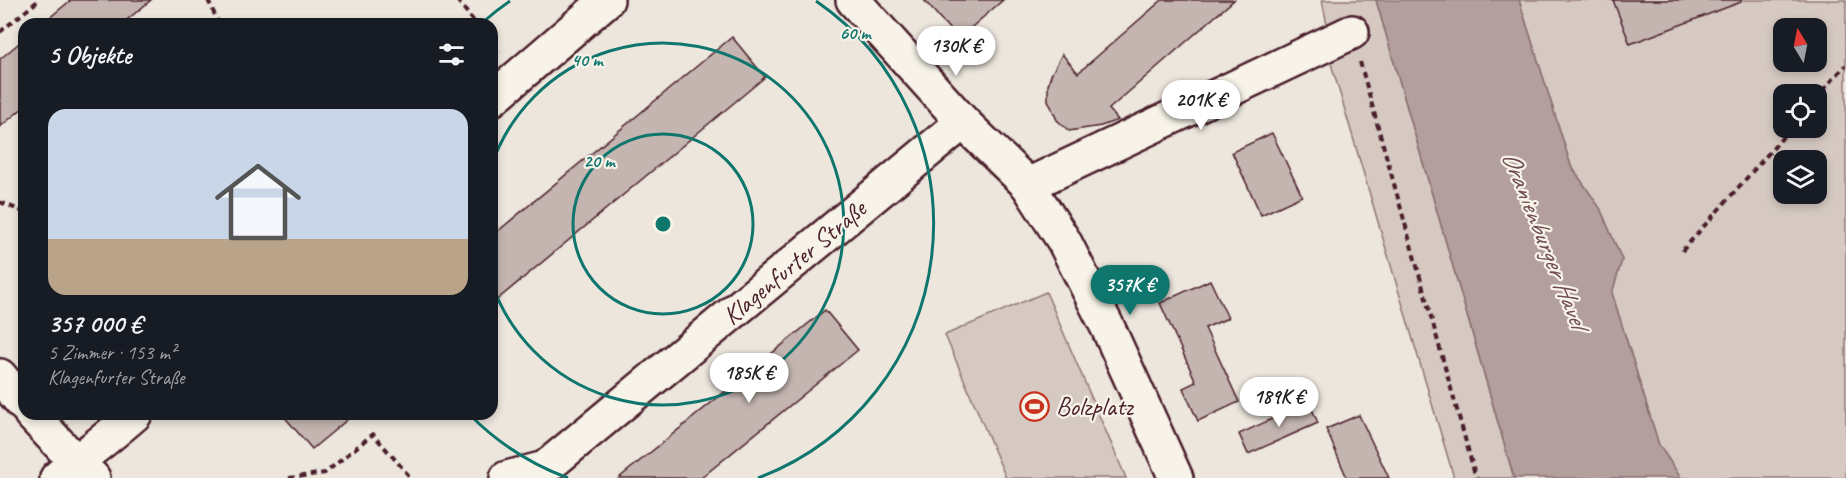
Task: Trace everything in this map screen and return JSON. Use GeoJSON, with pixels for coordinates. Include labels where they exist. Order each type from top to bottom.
{"type":"FeatureCollection","features":[{"type":"Feature","properties":{"kind":"street"},"geometry":{"type":"LineString","coordinates":[[498,94],[607,0]]}},
{"type":"Feature","properties":{"kind":"street"},"geometry":{"type":"LineString","coordinates":[[853,0],[963,122],[1028,185],[1069,250],[1108,328],[1176,478]]}},
{"type":"Feature","properties":{"kind":"street"},"geometry":{"type":"LineString","coordinates":[[1028,185],[1352,32]]}},
{"type":"Feature","properties":{"kind":"street","name":"Klagenfurter Straße"},"geometry":{"type":"LineString","coordinates":[[507,478],[545,468],[963,122]]}},
{"type":"Feature","properties":{"kind":"street"},"geometry":{"type":"LineString","coordinates":[[0,376],[18,398]]}},
{"type":"Feature","properties":{"kind":"street"},"geometry":{"type":"LineString","coordinates":[[35,420],[75,473],[105,440],[128,420]]}},
{"type":"Feature","properties":{"kind":"path"},"geometry":{"type":"LineString","coordinates":[[0,32],[39,0]]}},
{"type":"Feature","properties":{"kind":"path"},"geometry":{"type":"LineString","coordinates":[[208,0],[216,18]]}},
{"type":"Feature","properties":{"kind":"path"},"geometry":{"type":"LineString","coordinates":[[457,0],[471,18]]}},
{"type":"Feature","properties":{"kind":"path"},"geometry":{"type":"LineString","coordinates":[[1352,32],[1476,478]]}},
{"type":"Feature","properties":{"kind":"path"},"geometry":{"type":"LineString","coordinates":[[1827,86],[1846,65]]}},
{"type":"Feature","properties":{"kind":"path"},"geometry":{"type":"LineString","coordinates":[[1682,251],[1782,138]]}},
{"type":"Feature","properties":{"kind":"path"},"geometry":{"type":"LineString","coordinates":[[0,202],[18,210]]}},
{"type":"Feature","properties":{"kind":"path"},"geometry":{"type":"LineString","coordinates":[[289,478],[325,472],[373,434],[411,478]]}},
{"type":"Feature","properties":{"kind":"shaded area"},"geometry":{"type":"Polygon","coordinates":[[[1322,0],[1376,0],[1514,478],[1454,478],[1330,60],[1322,0]]]}},
{"type":"Feature","properties":{"kind":"shaded area"},"geometry":{"type":"Polygon","coordinates":[[[1519,0],[1846,0],[1846,478],[1681,478],[1659,445],[1612,293],[1622,260],[1600,208],[1571,166],[1519,0]]]}},
{"type":"Feature","properties":{"kind":"shaded area","name":"Bolzplatz"},"geometry":{"type":"Polygon","coordinates":[[[1046,292],[1126,478],[1006,478],[945,335],[1046,292]]]}},
{"type":"Feature","properties":{"kind":"water","name":"Oranienburger Havel"},"geometry":{"type":"Polygon","coordinates":[[[1376,0],[1519,0],[1571,166],[1600,208],[1622,260],[1612,293],[1659,445],[1681,478],[1514,478],[1376,0]]]}},
{"type":"Feature","properties":{"kind":"building"},"geometry":{"type":"Polygon","coordinates":[[[71,0],[151,0],[129,18],[49,18],[71,0]]]}},
{"type":"Feature","properties":{"kind":"building"},"geometry":{"type":"Polygon","coordinates":[[[924,0],[1003,0],[958,39],[924,0]]]}},
{"type":"Feature","properties":{"kind":"building"},"geometry":{"type":"Polygon","coordinates":[[[1162,0],[1234,0],[1109,109],[1118,120],[1101,126],[1069,131],[1057,120],[1048,100],[1051,75],[1062,54],[1078,73],[1162,0]]]}},
{"type":"Feature","properties":{"kind":"building"},"geometry":{"type":"Polygon","coordinates":[[[1613,0],[1741,0],[1741,2],[1630,44],[1613,0]]]}},
{"type":"Feature","properties":{"kind":"building"},"geometry":{"type":"Polygon","coordinates":[[[732,37],[765,77],[498,299],[498,231],[732,37]]]}},
{"type":"Feature","properties":{"kind":"building"},"geometry":{"type":"Polygon","coordinates":[[[18,44],[18,112],[0,127],[0,59],[18,44]]]}},
{"type":"Feature","properties":{"kind":"building"},"geometry":{"type":"Polygon","coordinates":[[[1272,133],[1302,196],[1261,215],[1232,152],[1272,133]]]}},
{"type":"Feature","properties":{"kind":"building"},"geometry":{"type":"Polygon","coordinates":[[[1210,280],[1228,318],[1205,328],[1239,402],[1198,421],[1183,388],[1196,382],[1160,303],[1210,280]]]}},
{"type":"Feature","properties":{"kind":"building"},"geometry":{"type":"Polygon","coordinates":[[[825,310],[858,350],[701,478],[619,478],[825,310]]]}},
{"type":"Feature","properties":{"kind":"building"},"geometry":{"type":"Polygon","coordinates":[[[1309,402],[1318,423],[1248,454],[1239,434],[1309,402]]]}},
{"type":"Feature","properties":{"kind":"building"},"geometry":{"type":"Polygon","coordinates":[[[1359,415],[1389,478],[1347,478],[1326,429],[1359,415]]]}},
{"type":"Feature","properties":{"kind":"building"},"geometry":{"type":"Polygon","coordinates":[[[287,420],[347,420],[312,449],[287,420]]]}},
{"type":"Feature","properties":{"kind":"place","name":"Bolzplatz"},"geometry":{"type":"Point","coordinates":[1035,406]}}]}
